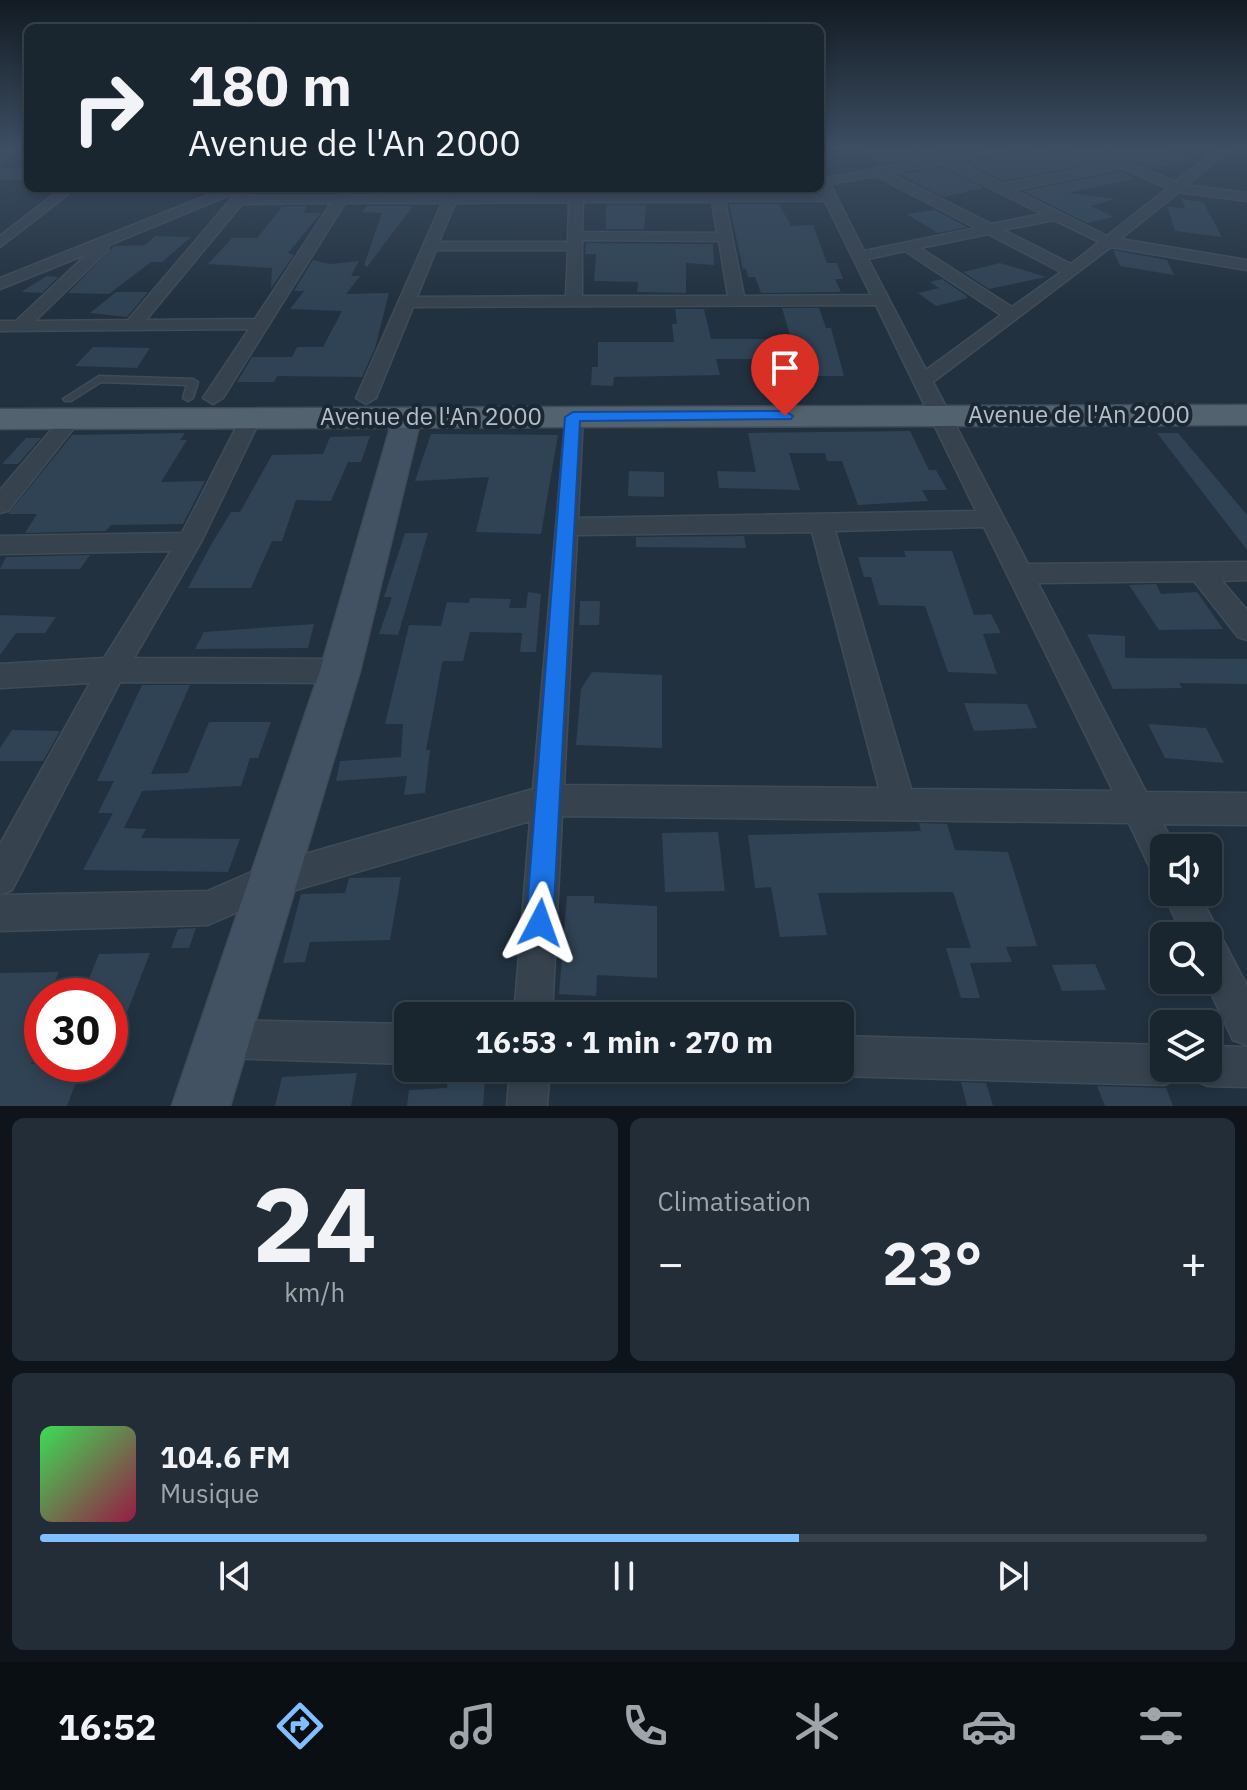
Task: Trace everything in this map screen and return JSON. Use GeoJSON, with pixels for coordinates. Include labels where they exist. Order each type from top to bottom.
{"type":"FeatureCollection","features":[{"type":"Feature","properties":{"kind":"main road","name":"Avenue de l'An 2000"},"geometry":{"type":"LineString","coordinates":[[0,419],[200,398],[929,398],[1247,394]]}},
{"type":"Feature","properties":{"kind":"main road","name":"Avenue de l'An 2000"},"geometry":{"type":"LineString","coordinates":[[0,400],[69,410],[407,418],[573,417],[929,398],[1247,415]]}},
{"type":"Feature","properties":{"kind":"street"},"geometry":{"type":"LineString","coordinates":[[0,243],[55,200]]}},
{"type":"Feature","properties":{"kind":"street"},"geometry":{"type":"LineString","coordinates":[[0,284],[111,239],[221,200]]}},
{"type":"Feature","properties":{"kind":"street"},"geometry":{"type":"LineString","coordinates":[[133,325],[236,200]]}},
{"type":"Feature","properties":{"kind":"street"},"geometry":{"type":"LineString","coordinates":[[200,398],[258,324],[340,200]]}},
{"type":"Feature","properties":{"kind":"street"},"geometry":{"type":"LineString","coordinates":[[366,398],[450,200]]}},
{"type":"Feature","properties":{"kind":"street"},"geometry":{"type":"LineString","coordinates":[[574,301],[576,200]]}},
{"type":"Feature","properties":{"kind":"street"},"geometry":{"type":"LineString","coordinates":[[718,200],[737,300]]}},
{"type":"Feature","properties":{"kind":"street"},"geometry":{"type":"LineString","coordinates":[[831,200],[989,519],[1151,834]]}},
{"type":"Feature","properties":{"kind":"street"},"geometry":{"type":"LineString","coordinates":[[933,200],[1072,271]]}},
{"type":"Feature","properties":{"kind":"street"},"geometry":{"type":"LineString","coordinates":[[1026,200],[1109,242],[1247,265]]}},
{"type":"Feature","properties":{"kind":"street"},"geometry":{"type":"LineString","coordinates":[[929,398],[1011,314],[1164,200]]}},
{"type":"Feature","properties":{"kind":"street"},"geometry":{"type":"LineString","coordinates":[[859,256],[1057,215]]}},
{"type":"Feature","properties":{"kind":"street"},"geometry":{"type":"LineString","coordinates":[[432,246],[725,237]]}},
{"type":"Feature","properties":{"kind":"street"},"geometry":{"type":"LineString","coordinates":[[20,326],[111,239]]}},
{"type":"Feature","properties":{"kind":"street"},"geometry":{"type":"LineString","coordinates":[[908,246],[1011,314]]}},
{"type":"Feature","properties":{"kind":"street"},"geometry":{"type":"LineString","coordinates":[[407,302],[880,300]]}},
{"type":"Feature","properties":{"kind":"street"},"geometry":{"type":"LineString","coordinates":[[0,326],[258,324]]}},
{"type":"Feature","properties":{"kind":"street"},"geometry":{"type":"LineString","coordinates":[[0,505],[69,410]]}},
{"type":"Feature","properties":{"kind":"street"},"geometry":{"type":"LineString","coordinates":[[0,878],[112,670],[189,542],[252,416]]}},
{"type":"Feature","properties":{"kind":"street"},"geometry":{"type":"LineString","coordinates":[[534,1002],[573,417]]}},
{"type":"Feature","properties":{"kind":"street"},"geometry":{"type":"LineString","coordinates":[[201,1106],[270,881],[340,671],[407,418]]}},
{"type":"Feature","properties":{"kind":"street"},"geometry":{"type":"LineString","coordinates":[[565,527],[989,519]]}},
{"type":"Feature","properties":{"kind":"street"},"geometry":{"type":"LineString","coordinates":[[821,523],[900,806]]}},
{"type":"Feature","properties":{"kind":"street"},"geometry":{"type":"LineString","coordinates":[[0,545],[189,542]]}},
{"type":"Feature","properties":{"kind":"street"},"geometry":{"type":"LineString","coordinates":[[1200,571],[1247,629]]}},
{"type":"Feature","properties":{"kind":"street"},"geometry":{"type":"LineString","coordinates":[[1017,574],[1247,571]]}},
{"type":"Feature","properties":{"kind":"street"},"geometry":{"type":"LineString","coordinates":[[0,676],[112,670],[340,671]]}},
{"type":"Feature","properties":{"kind":"street"},"geometry":{"type":"LineString","coordinates":[[0,913],[208,908],[270,881],[548,800],[1247,809]]}},
{"type":"Feature","properties":{"kind":"street"},"geometry":{"type":"LineString","coordinates":[[1222,976],[1247,1026]]}},
{"type":"Feature","properties":{"kind":"street"},"geometry":{"type":"LineString","coordinates":[[223,1039],[394,1044]]}},
{"type":"Feature","properties":{"kind":"street"},"geometry":{"type":"LineString","coordinates":[[854,1056],[1150,1065]]}},
{"type":"Feature","properties":{"kind":"street"},"geometry":{"type":"LineString","coordinates":[[1222,1066],[1247,1067]]}},
{"type":"Feature","properties":{"kind":"street"},"geometry":{"type":"LineString","coordinates":[[527,1106],[529,1082]]}},
{"type":"Feature","properties":{"kind":"building"},"geometry":{"type":"Polygon","coordinates":[[[1040,200],[1113,200],[1091,206],[1114,217],[1087,223],[1040,200]]]}},
{"type":"Feature","properties":{"kind":"building"},"geometry":{"type":"Polygon","coordinates":[[[1181,200],[1203,202],[1222,237],[1175,231],[1167,206],[1186,209],[1181,200]]]}},
{"type":"Feature","properties":{"kind":"building"},"geometry":{"type":"Polygon","coordinates":[[[729,204],[779,204],[791,226],[813,225],[827,263],[837,263],[843,279],[835,279],[841,292],[761,293],[755,277],[748,277],[746,269],[743,269],[729,204]]]}},
{"type":"Feature","properties":{"kind":"building"},"geometry":{"type":"Polygon","coordinates":[[[606,205],[646,205],[644,229],[606,229],[606,205]]]}},
{"type":"Feature","properties":{"kind":"building"},"geometry":{"type":"Polygon","coordinates":[[[307,206],[303,213],[321,213],[288,253],[294,255],[271,288],[272,268],[208,264],[232,238],[257,238],[282,207],[243,207],[307,206]]]}},
{"type":"Feature","properties":{"kind":"building"},"geometry":{"type":"Polygon","coordinates":[[[367,206],[413,206],[367,267],[364,265],[382,213],[362,212],[367,206]]]}},
{"type":"Feature","properties":{"kind":"building"},"geometry":{"type":"Polygon","coordinates":[[[935,210],[967,227],[938,233],[907,214],[935,210]]]}},
{"type":"Feature","properties":{"kind":"building"},"geometry":{"type":"Polygon","coordinates":[[[155,236],[191,237],[162,262],[151,262],[109,294],[68,293],[114,246],[145,245],[155,236]]]}},
{"type":"Feature","properties":{"kind":"building"},"geometry":{"type":"Polygon","coordinates":[[[586,243],[713,244],[714,265],[686,263],[686,293],[637,292],[638,282],[594,281],[596,254],[585,254],[586,243]]]}},
{"type":"Feature","properties":{"kind":"building"},"geometry":{"type":"Polygon","coordinates":[[[1113,250],[1167,260],[1174,275],[1120,266],[1113,250]]]}},
{"type":"Feature","properties":{"kind":"building"},"geometry":{"type":"Polygon","coordinates":[[[313,260],[330,264],[359,261],[351,276],[360,276],[346,294],[389,293],[375,348],[362,377],[277,376],[274,382],[237,382],[252,357],[292,357],[297,347],[323,347],[342,311],[290,309],[304,291],[294,291],[313,260]]]}},
{"type":"Feature","properties":{"kind":"building"},"geometry":{"type":"Polygon","coordinates":[[[1000,263],[1046,277],[989,289],[963,272],[1000,263]]]}},
{"type":"Feature","properties":{"kind":"building"},"geometry":{"type":"Polygon","coordinates":[[[47,276],[58,277],[42,293],[21,292],[47,276]]]}},
{"type":"Feature","properties":{"kind":"building"},"geometry":{"type":"Polygon","coordinates":[[[942,279],[968,298],[936,306],[918,293],[939,288],[930,282],[942,279]]]}},
{"type":"Feature","properties":{"kind":"building"},"geometry":{"type":"Polygon","coordinates":[[[116,292],[148,292],[127,317],[90,313],[116,292]]]}},
{"type":"Feature","properties":{"kind":"building"},"geometry":{"type":"Polygon","coordinates":[[[782,308],[819,308],[826,328],[831,328],[844,376],[762,376],[757,359],[716,359],[720,375],[614,377],[613,386],[591,385],[592,367],[598,367],[598,342],[674,342],[672,324],[677,324],[675,309],[704,309],[711,339],[791,339],[782,308]]]}},
{"type":"Feature","properties":{"kind":"building"},"geometry":{"type":"Polygon","coordinates":[[[93,347],[150,348],[137,368],[75,366],[93,347]]]}},
{"type":"Feature","properties":{"kind":"building"},"geometry":{"type":"Polygon","coordinates":[[[910,431],[929,470],[936,470],[947,490],[922,490],[928,501],[858,505],[842,461],[827,461],[825,453],[789,453],[800,490],[719,488],[717,471],[756,472],[748,433],[910,431]]]}},
{"type":"Feature","properties":{"kind":"building"},"geometry":{"type":"Polygon","coordinates":[[[185,433],[180,440],[187,440],[161,482],[205,481],[183,524],[111,525],[106,531],[25,533],[37,514],[8,514],[72,435],[185,433]]]}},
{"type":"Feature","properties":{"kind":"building"},"geometry":{"type":"Polygon","coordinates":[[[1157,433],[1178,433],[1247,515],[1247,550],[1157,433]]]}},
{"type":"Feature","properties":{"kind":"building"},"geometry":{"type":"Polygon","coordinates":[[[431,434],[558,435],[541,534],[476,532],[489,477],[415,481],[431,434]]]}},
{"type":"Feature","properties":{"kind":"building"},"geometry":{"type":"Polygon","coordinates":[[[370,436],[361,462],[348,462],[331,501],[296,500],[282,541],[272,541],[251,588],[188,588],[231,512],[240,512],[272,455],[323,454],[330,437],[370,436]]]}},
{"type":"Feature","properties":{"kind":"building"},"geometry":{"type":"Polygon","coordinates":[[[26,438],[41,438],[18,464],[2,464],[26,438]]]}},
{"type":"Feature","properties":{"kind":"building"},"geometry":{"type":"Polygon","coordinates":[[[629,471],[664,472],[664,497],[628,496],[629,471]]]}},
{"type":"Feature","properties":{"kind":"building"},"geometry":{"type":"Polygon","coordinates":[[[405,533],[428,533],[398,635],[379,634],[392,597],[384,597],[405,533]]]}},
{"type":"Feature","properties":{"kind":"building"},"geometry":{"type":"Polygon","coordinates":[[[744,536],[746,548],[636,547],[636,537],[744,536]]]}},
{"type":"Feature","properties":{"kind":"building"},"geometry":{"type":"Polygon","coordinates":[[[904,551],[952,551],[974,615],[991,614],[1001,633],[983,634],[997,674],[948,672],[925,606],[879,605],[871,577],[864,577],[858,557],[906,557],[904,551]]]}},
{"type":"Feature","properties":{"kind":"building"},"geometry":{"type":"Polygon","coordinates":[[[90,555],[80,569],[0,569],[6,557],[90,555]]]}},
{"type":"Feature","properties":{"kind":"building"},"geometry":{"type":"Polygon","coordinates":[[[1156,584],[1161,594],[1197,592],[1223,629],[1159,630],[1129,585],[1156,584]]]}},
{"type":"Feature","properties":{"kind":"building"},"geometry":{"type":"Polygon","coordinates":[[[528,592],[541,594],[536,652],[520,652],[522,633],[470,632],[463,661],[443,661],[426,750],[430,750],[425,793],[404,795],[407,776],[336,781],[340,761],[401,757],[403,724],[385,724],[409,625],[441,626],[447,602],[469,603],[470,598],[511,599],[509,608],[526,608],[528,592]]]}},
{"type":"Feature","properties":{"kind":"building"},"geometry":{"type":"Polygon","coordinates":[[[580,601],[600,601],[599,625],[579,625],[580,601]]]}},
{"type":"Feature","properties":{"kind":"building"},"geometry":{"type":"Polygon","coordinates":[[[0,615],[56,617],[45,633],[16,633],[0,655],[0,615]]]}},
{"type":"Feature","properties":{"kind":"building"},"geometry":{"type":"Polygon","coordinates":[[[314,624],[308,648],[195,649],[204,632],[314,624]]]}},
{"type":"Feature","properties":{"kind":"building"},"geometry":{"type":"Polygon","coordinates":[[[1087,634],[1125,636],[1125,658],[1247,659],[1247,684],[1179,683],[1182,688],[1113,689],[1087,634]]]}},
{"type":"Feature","properties":{"kind":"building"},"geometry":{"type":"Polygon","coordinates":[[[592,672],[662,675],[662,748],[576,745],[581,689],[592,672]]]}},
{"type":"Feature","properties":{"kind":"building"},"geometry":{"type":"Polygon","coordinates":[[[142,685],[190,685],[151,774],[188,773],[209,722],[271,722],[258,758],[250,758],[241,786],[142,791],[124,828],[146,829],[141,838],[240,839],[228,872],[83,870],[113,813],[98,813],[114,781],[97,781],[142,685]]]}},
{"type":"Feature","properties":{"kind":"building"},"geometry":{"type":"Polygon","coordinates":[[[964,703],[1027,704],[1037,728],[974,731],[964,703]]]}},
{"type":"Feature","properties":{"kind":"building"},"geometry":{"type":"Polygon","coordinates":[[[1148,724],[1206,728],[1224,763],[1165,758],[1148,724]]]}},
{"type":"Feature","properties":{"kind":"building"},"geometry":{"type":"Polygon","coordinates":[[[12,730],[60,731],[43,761],[0,761],[0,748],[12,730]]]}},
{"type":"Feature","properties":{"kind":"building"},"geometry":{"type":"Polygon","coordinates":[[[919,823],[947,824],[955,850],[1008,852],[1037,946],[1006,947],[1012,962],[970,963],[980,998],[961,998],[946,948],[971,948],[953,892],[818,893],[827,935],[780,937],[771,887],[755,888],[748,835],[921,831],[919,823]]]}},
{"type":"Feature","properties":{"kind":"building"},"geometry":{"type":"Polygon","coordinates":[[[718,832],[725,891],[665,892],[662,833],[718,832]]]}},
{"type":"Feature","properties":{"kind":"building"},"geometry":{"type":"Polygon","coordinates":[[[401,877],[390,940],[310,942],[305,962],[283,963],[301,894],[345,893],[349,878],[401,877]]]}},
{"type":"Feature","properties":{"kind":"building"},"geometry":{"type":"Polygon","coordinates":[[[567,896],[594,896],[594,903],[657,906],[657,978],[597,975],[596,996],[559,994],[567,896]]]}},
{"type":"Feature","properties":{"kind":"building"},"geometry":{"type":"Polygon","coordinates":[[[196,928],[189,948],[171,948],[178,929],[196,928]]]}},
{"type":"Feature","properties":{"kind":"building"},"geometry":{"type":"Polygon","coordinates":[[[150,953],[128,1010],[128,978],[89,978],[99,954],[150,953]]]}},
{"type":"Feature","properties":{"kind":"building"},"geometry":{"type":"Polygon","coordinates":[[[1095,964],[1106,990],[1062,991],[1052,965],[1095,964]]]}},
{"type":"Feature","properties":{"kind":"building"},"geometry":{"type":"Polygon","coordinates":[[[59,972],[56,978],[24,978],[24,1082],[76,1082],[67,1106],[0,1106],[0,973],[59,972]]]}},
{"type":"Feature","properties":{"kind":"building"},"geometry":{"type":"Polygon","coordinates":[[[357,1073],[351,1106],[275,1106],[282,1077],[357,1073]]]}},
{"type":"Feature","properties":{"kind":"building"},"geometry":{"type":"Polygon","coordinates":[[[448,1082],[485,1082],[483,1106],[407,1106],[409,1090],[447,1088],[448,1082]]]}},
{"type":"Feature","properties":{"kind":"building"},"geometry":{"type":"Polygon","coordinates":[[[961,1082],[986,1083],[993,1106],[967,1106],[961,1082]]]}},
{"type":"Feature","properties":{"kind":"building"},"geometry":{"type":"Polygon","coordinates":[[[1097,1086],[1166,1088],[1173,1106],[1105,1106],[1097,1086]]]}},
{"type":"Feature","properties":{"kind":"route"},"geometry":{"type":"LineString","coordinates":[[540,923],[573,417],[785,416]]}}]}
